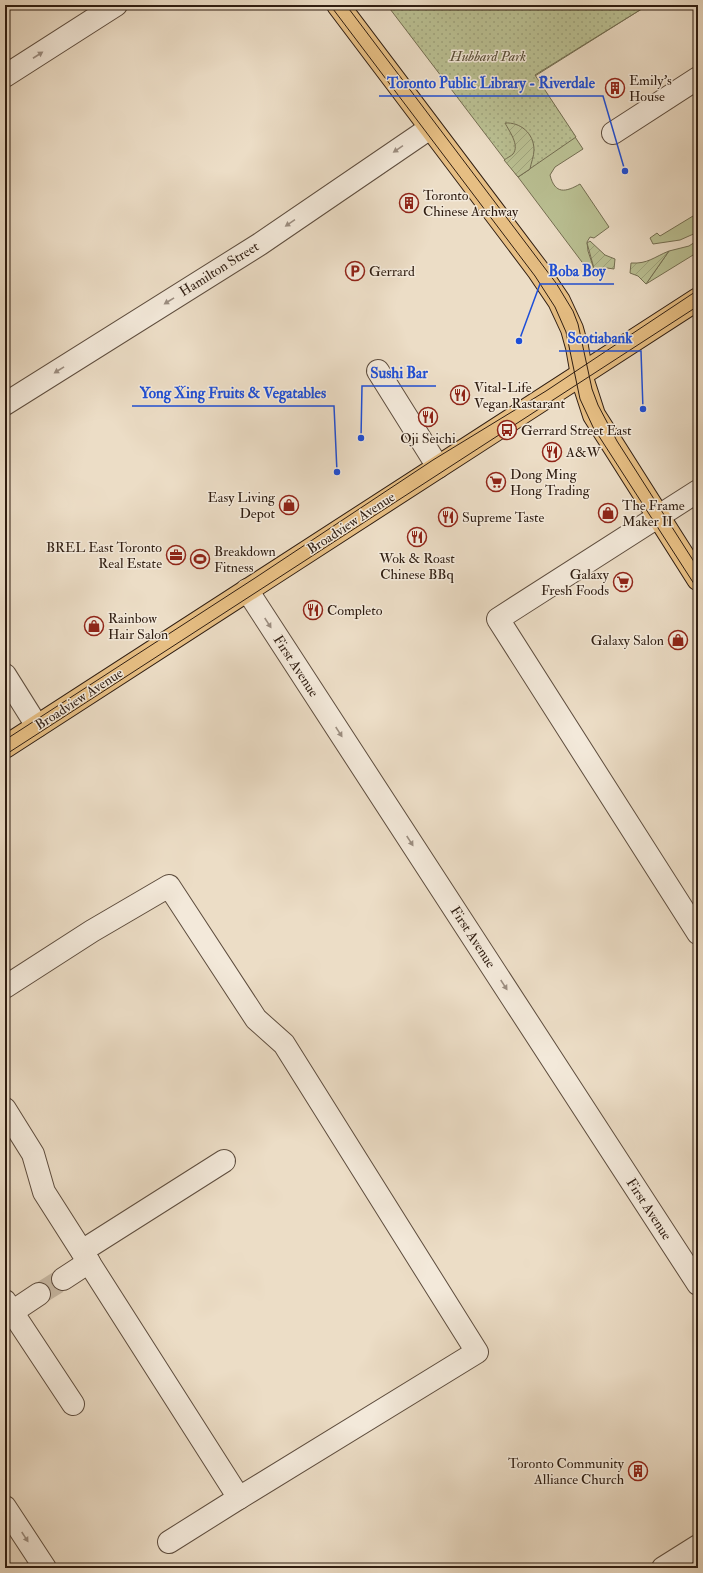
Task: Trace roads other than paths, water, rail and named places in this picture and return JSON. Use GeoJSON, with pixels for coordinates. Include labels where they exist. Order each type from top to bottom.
{"type":"FeatureCollection","features":[{"type":"Feature","properties":{"kind":"main road"},"geometry":{"type":"LineString","coordinates":[[338,5],[533,264],[559,301],[572,329],[577,347],[586,396],[594,415],[698,579]]}},
{"type":"Feature","properties":{"kind":"main road","name":"Broadview Avenue"},"geometry":{"type":"LineString","coordinates":[[5,747],[698,299]]}},
{"type":"Feature","properties":{"kind":"street"},"geometry":{"type":"LineString","coordinates":[[5,76],[116,5]]}},
{"type":"Feature","properties":{"kind":"street"},"geometry":{"type":"LineString","coordinates":[[613,132],[698,78]]}},
{"type":"Feature","properties":{"kind":"street","name":"Hamilton Street"},"geometry":{"type":"LineString","coordinates":[[5,404],[260,244],[430,128]]}},
{"type":"Feature","properties":{"kind":"street"},"geometry":{"type":"LineString","coordinates":[[378,371],[438,467]]}},
{"type":"Feature","properties":{"kind":"street"},"geometry":{"type":"LineString","coordinates":[[698,491],[498,620],[698,933]]}},
{"type":"Feature","properties":{"kind":"street","name":"First Avenue"},"geometry":{"type":"LineString","coordinates":[[247,590],[698,1284]]}},
{"type":"Feature","properties":{"kind":"street"},"geometry":{"type":"LineString","coordinates":[[5,675],[37,726]]}},
{"type":"Feature","properties":{"kind":"street"},"geometry":{"type":"LineString","coordinates":[[5,987],[92,931],[169,886],[256,1020],[284,1044],[477,1352],[169,1542]]}},
{"type":"Feature","properties":{"kind":"street"},"geometry":{"type":"LineString","coordinates":[[5,1109],[33,1154],[44,1192],[239,1498]]}},
{"type":"Feature","properties":{"kind":"street"},"geometry":{"type":"LineString","coordinates":[[63,1279],[86,1256],[224,1162]]}},
{"type":"Feature","properties":{"kind":"street"},"geometry":{"type":"LineString","coordinates":[[39,1294],[9,1306],[72,1404]]}},
{"type":"Feature","properties":{"kind":"street"},"geometry":{"type":"LineString","coordinates":[[5,1507],[45,1568]]}},
{"type":"Feature","properties":{"kind":"street"},"geometry":{"type":"LineString","coordinates":[[663,1568],[698,1546]]}},
{"type":"Feature","properties":{"kind":"tunnel"},"geometry":{"type":"LineString","coordinates":[[39,1294],[63,1279]]}},
{"type":"Feature","properties":{"kind":"tram line"},"geometry":{"type":"LineString","coordinates":[[330,5],[535,276],[555,307],[566,332],[580,399],[593,427],[698,590]]}},
{"type":"Feature","properties":{"kind":"tram line"},"geometry":{"type":"LineString","coordinates":[[346,5],[556,283],[573,311],[578,324],[592,389],[598,405],[617,441],[698,568]]}},
{"type":"Feature","properties":{"kind":"tram line"},"geometry":{"type":"LineString","coordinates":[[5,740],[255,578],[433,460],[546,391],[698,290]]}},
{"type":"Feature","properties":{"kind":"tram line"},"geometry":{"type":"LineString","coordinates":[[5,755],[698,306]]}},
{"type":"Feature","properties":{"kind":"place","name":"Emily's House"},"geometry":{"type":"Point","coordinates":[615,88]}},
{"type":"Feature","properties":{"kind":"place","name":"Toronto Public Library - Riverdale"},"geometry":{"type":"Point","coordinates":[625,171]}},
{"type":"Feature","properties":{"kind":"place","name":"Toronto Chinese Archway"},"geometry":{"type":"Point","coordinates":[409,203]}},
{"type":"Feature","properties":{"kind":"place","name":"Gerrard"},"geometry":{"type":"Point","coordinates":[355,271]}},
{"type":"Feature","properties":{"kind":"place","name":"Boba Boy"},"geometry":{"type":"Point","coordinates":[519,341]}},
{"type":"Feature","properties":{"kind":"place","name":"Vital-Life Vegan Rastarant"},"geometry":{"type":"Point","coordinates":[460,395]}},
{"type":"Feature","properties":{"kind":"place","name":"Scotiabank"},"geometry":{"type":"Point","coordinates":[643,409]}},
{"type":"Feature","properties":{"kind":"place","name":"Oji Seichi"},"geometry":{"type":"Point","coordinates":[428,417]}},
{"type":"Feature","properties":{"kind":"place","name":"Gerrard Street East"},"geometry":{"type":"Point","coordinates":[507,430]}},
{"type":"Feature","properties":{"kind":"place","name":"Sushi Bar"},"geometry":{"type":"Point","coordinates":[361,438]}},
{"type":"Feature","properties":{"kind":"place","name":"A&W"},"geometry":{"type":"Point","coordinates":[552,452]}},
{"type":"Feature","properties":{"kind":"place","name":"Yong Xing Fruits & Vegatables"},"geometry":{"type":"Point","coordinates":[337,472]}},
{"type":"Feature","properties":{"kind":"place","name":"Dong Ming Hong Trading"},"geometry":{"type":"Point","coordinates":[496,482]}},
{"type":"Feature","properties":{"kind":"place","name":"Easy Living Depot"},"geometry":{"type":"Point","coordinates":[289,505]}},
{"type":"Feature","properties":{"kind":"place","name":"The Frame Maker II"},"geometry":{"type":"Point","coordinates":[608,513]}},
{"type":"Feature","properties":{"kind":"place","name":"Supreme Taste"},"geometry":{"type":"Point","coordinates":[448,517]}},
{"type":"Feature","properties":{"kind":"place","name":"Wok & Roast Chinese BBq"},"geometry":{"type":"Point","coordinates":[417,537]}},
{"type":"Feature","properties":{"kind":"place","name":"BREL East Toronto Real Estate"},"geometry":{"type":"Point","coordinates":[176,555]}},
{"type":"Feature","properties":{"kind":"place","name":"Breakdown Fitness"},"geometry":{"type":"Point","coordinates":[200,559]}},
{"type":"Feature","properties":{"kind":"place","name":"Galaxy Fresh Foods"},"geometry":{"type":"Point","coordinates":[623,582]}},
{"type":"Feature","properties":{"kind":"place","name":"Completo"},"geometry":{"type":"Point","coordinates":[313,610]}},
{"type":"Feature","properties":{"kind":"place","name":"Rainbow Hair Salon"},"geometry":{"type":"Point","coordinates":[94,626]}},
{"type":"Feature","properties":{"kind":"place","name":"Galaxy Salon"},"geometry":{"type":"Point","coordinates":[678,640]}},
{"type":"Feature","properties":{"kind":"place","name":"Toronto Community Alliance Church"},"geometry":{"type":"Point","coordinates":[638,1471]}},
{"type":"Feature","properties":{"kind":"park label","name":"Hubbard Park"},"geometry":{"type":"Point","coordinates":[488,56]}}]}
